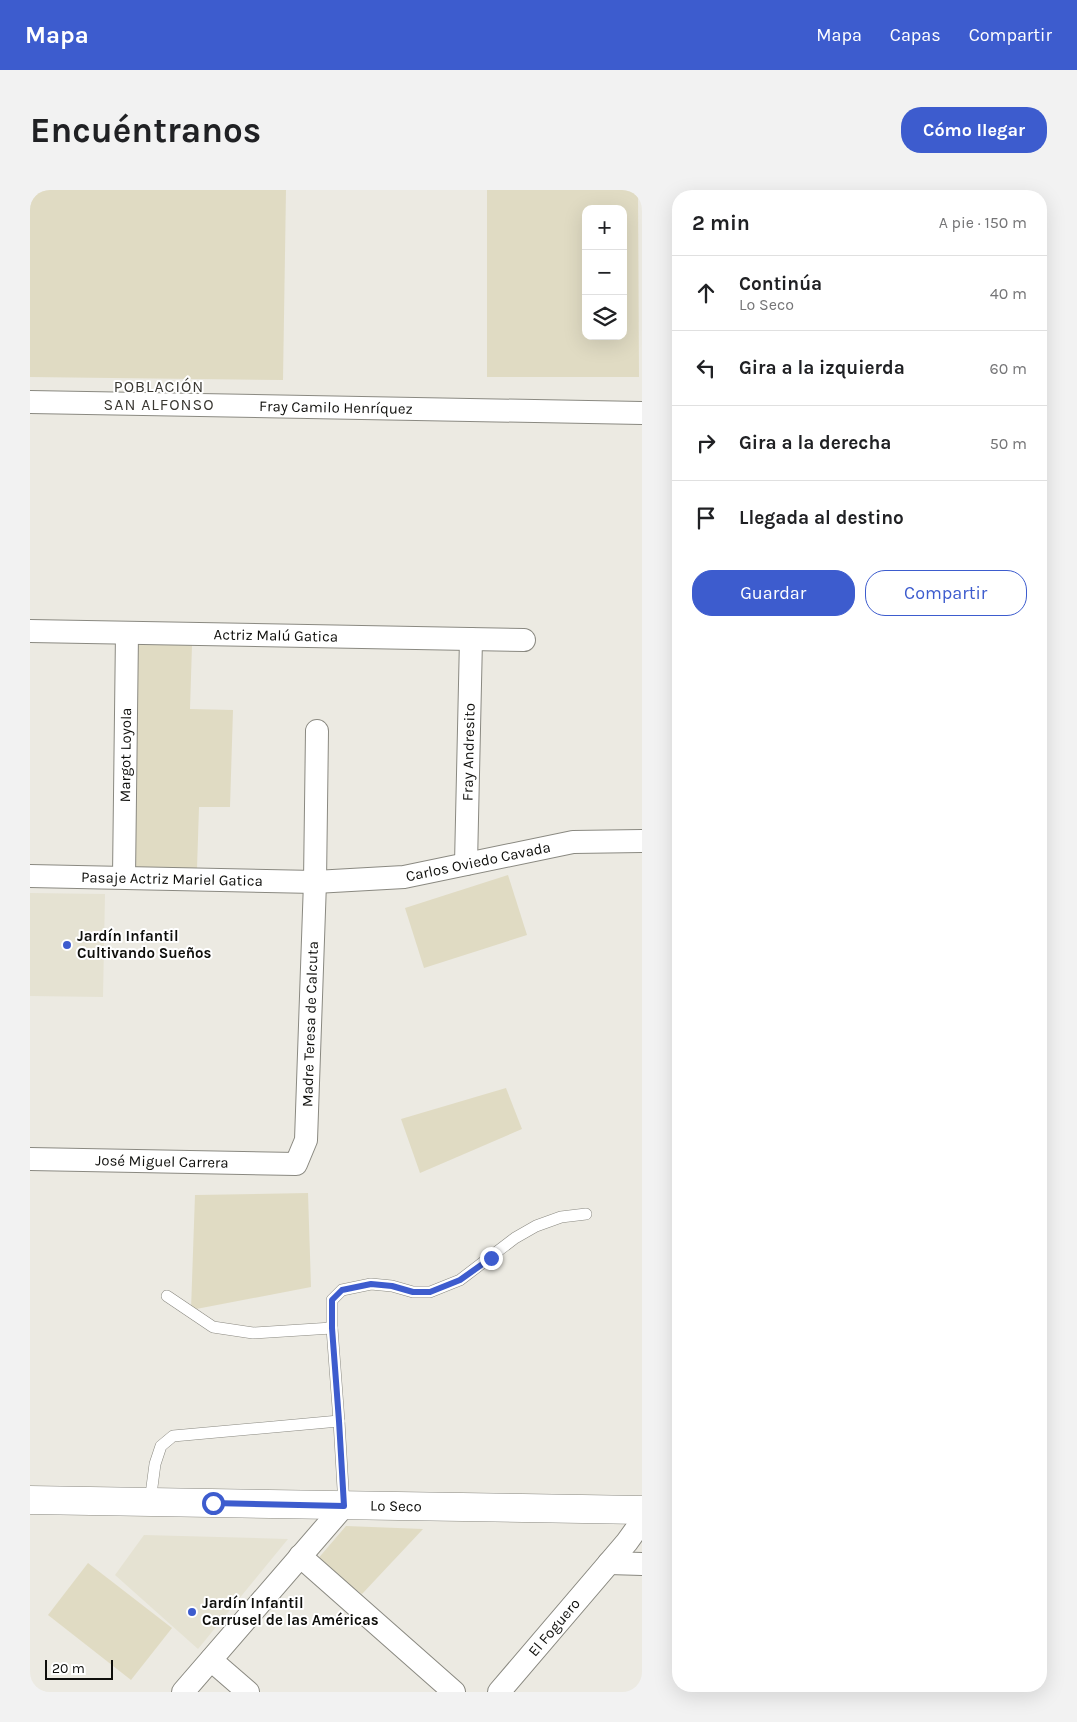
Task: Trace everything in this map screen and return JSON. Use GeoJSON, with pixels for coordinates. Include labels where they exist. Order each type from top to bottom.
{"type":"FeatureCollection","features":[{"type":"Feature","properties":{"kind":"main road","name":"Lo Seco"},"geometry":{"type":"LineString","coordinates":[[30,1500],[642,1512]]}},
{"type":"Feature","properties":{"kind":"street","name":"Fray Camilo Henríquez"},"geometry":{"type":"LineString","coordinates":[[30,402],[642,413]]}},
{"type":"Feature","properties":{"kind":"street","name":"Actriz Malú Gatica"},"geometry":{"type":"LineString","coordinates":[[30,631],[524,640]]}},
{"type":"Feature","properties":{"kind":"street","name":"Margot Loyola"},"geometry":{"type":"LineString","coordinates":[[124,877],[127,633]]}},
{"type":"Feature","properties":{"kind":"street","name":"Fray Andresito"},"geometry":{"type":"LineString","coordinates":[[466,864],[472,639]]}},
{"type":"Feature","properties":{"kind":"street","name":"Madre Teresa de Calcuta"},"geometry":{"type":"LineString","coordinates":[[296,1164],[306,1140],[315,882],[317,731]]}},
{"type":"Feature","properties":{"kind":"street","name":"Carlos Oviedo Cavada"},"geometry":{"type":"LineString","coordinates":[[315,882],[404,877],[573,842],[642,841]]}},
{"type":"Feature","properties":{"kind":"street","name":"Pasaje Actriz Mariel Gatica"},"geometry":{"type":"LineString","coordinates":[[30,876],[315,882]]}},
{"type":"Feature","properties":{"kind":"street","name":"José Miguel Carrera"},"geometry":{"type":"LineString","coordinates":[[30,1159],[296,1164]]}},
{"type":"Feature","properties":{"kind":"street"},"geometry":{"type":"LineString","coordinates":[[184,1692],[344,1506]]}},
{"type":"Feature","properties":{"kind":"street","name":"El Foguero"},"geometry":{"type":"LineString","coordinates":[[499,1692],[637,1528],[642,1512]]}},
{"type":"Feature","properties":{"kind":"street"},"geometry":{"type":"LineString","coordinates":[[300,1556],[454,1692]]}},
{"type":"Feature","properties":{"kind":"street"},"geometry":{"type":"LineString","coordinates":[[609,1563],[642,1564]]}},
{"type":"Feature","properties":{"kind":"street"},"geometry":{"type":"LineString","coordinates":[[211,1660],[248,1692]]}},
{"type":"Feature","properties":{"kind":"lane"},"geometry":{"type":"LineString","coordinates":[[344,1506],[332,1328],[332,1300],[342,1290],[371,1284],[392,1286],[413,1292],[430,1292],[460,1280],[515,1238],[536,1226],[561,1217],[586,1214]]}},
{"type":"Feature","properties":{"kind":"lane"},"geometry":{"type":"LineString","coordinates":[[167,1296],[213,1327],[253,1333],[332,1328]]}},
{"type":"Feature","properties":{"kind":"lane"},"geometry":{"type":"LineString","coordinates":[[150,1502],[155,1464],[161,1446],[172,1436],[339,1421]]}},
{"type":"Feature","properties":{"kind":"shaded area"},"geometry":{"type":"Polygon","coordinates":[[[30,190],[286,190],[283,380],[30,377],[30,190]]]}},
{"type":"Feature","properties":{"kind":"shaded area"},"geometry":{"type":"Polygon","coordinates":[[[487,190],[638,190],[639,377],[487,377],[487,190]]]}},
{"type":"Feature","properties":{"kind":"shaded area"},"geometry":{"type":"Polygon","coordinates":[[[138,643],[192,645],[190,709],[233,710],[230,807],[199,807],[197,869],[131,867],[138,643]]]}},
{"type":"Feature","properties":{"kind":"shaded area"},"geometry":{"type":"Polygon","coordinates":[[[508,875],[527,935],[424,968],[405,908],[508,875]]]}},
{"type":"Feature","properties":{"kind":"shaded area","name":"Jardín Infantil Cultivando Sueños"},"geometry":{"type":"Polygon","coordinates":[[[30,893],[105,894],[103,997],[30,996],[30,893]]]}},
{"type":"Feature","properties":{"kind":"shaded area"},"geometry":{"type":"Polygon","coordinates":[[[506,1088],[522,1129],[420,1173],[401,1119],[506,1088]]]}},
{"type":"Feature","properties":{"kind":"shaded area"},"geometry":{"type":"Polygon","coordinates":[[[308,1193],[311,1287],[191,1310],[195,1195],[308,1193]]]}},
{"type":"Feature","properties":{"kind":"shaded area"},"geometry":{"type":"Polygon","coordinates":[[[346,1526],[423,1529],[362,1594],[316,1561],[346,1526]]]}},
{"type":"Feature","properties":{"kind":"shaded area","name":"Jardín Infantil Carrusel de las Américas"},"geometry":{"type":"Polygon","coordinates":[[[144,1535],[288,1539],[198,1649],[115,1575],[144,1535]]]}},
{"type":"Feature","properties":{"kind":"shaded area"},"geometry":{"type":"Polygon","coordinates":[[[88,1563],[172,1628],[131,1680],[48,1615],[88,1563]]]}},
{"type":"Feature","properties":{"kind":"place","name":"Jardín Infantil Cultivando Sueños"},"geometry":{"type":"Point","coordinates":[67,945]}},
{"type":"Feature","properties":{"kind":"place","name":"Jardín Infantil Carrusel de las Américas"},"geometry":{"type":"Point","coordinates":[192,1612]}},
{"type":"Feature","properties":{"kind":"district","name":"POBLACIÓN SAN ALFONSO"},"geometry":{"type":"Point","coordinates":[159,395]}},
{"type":"Feature","properties":{"kind":"route"},"geometry":{"type":"LineString","coordinates":[[213,1503],[344,1506],[332,1328],[332,1300],[342,1290],[371,1284],[392,1286],[413,1292],[430,1292],[460,1280],[491,1258]]}}]}
